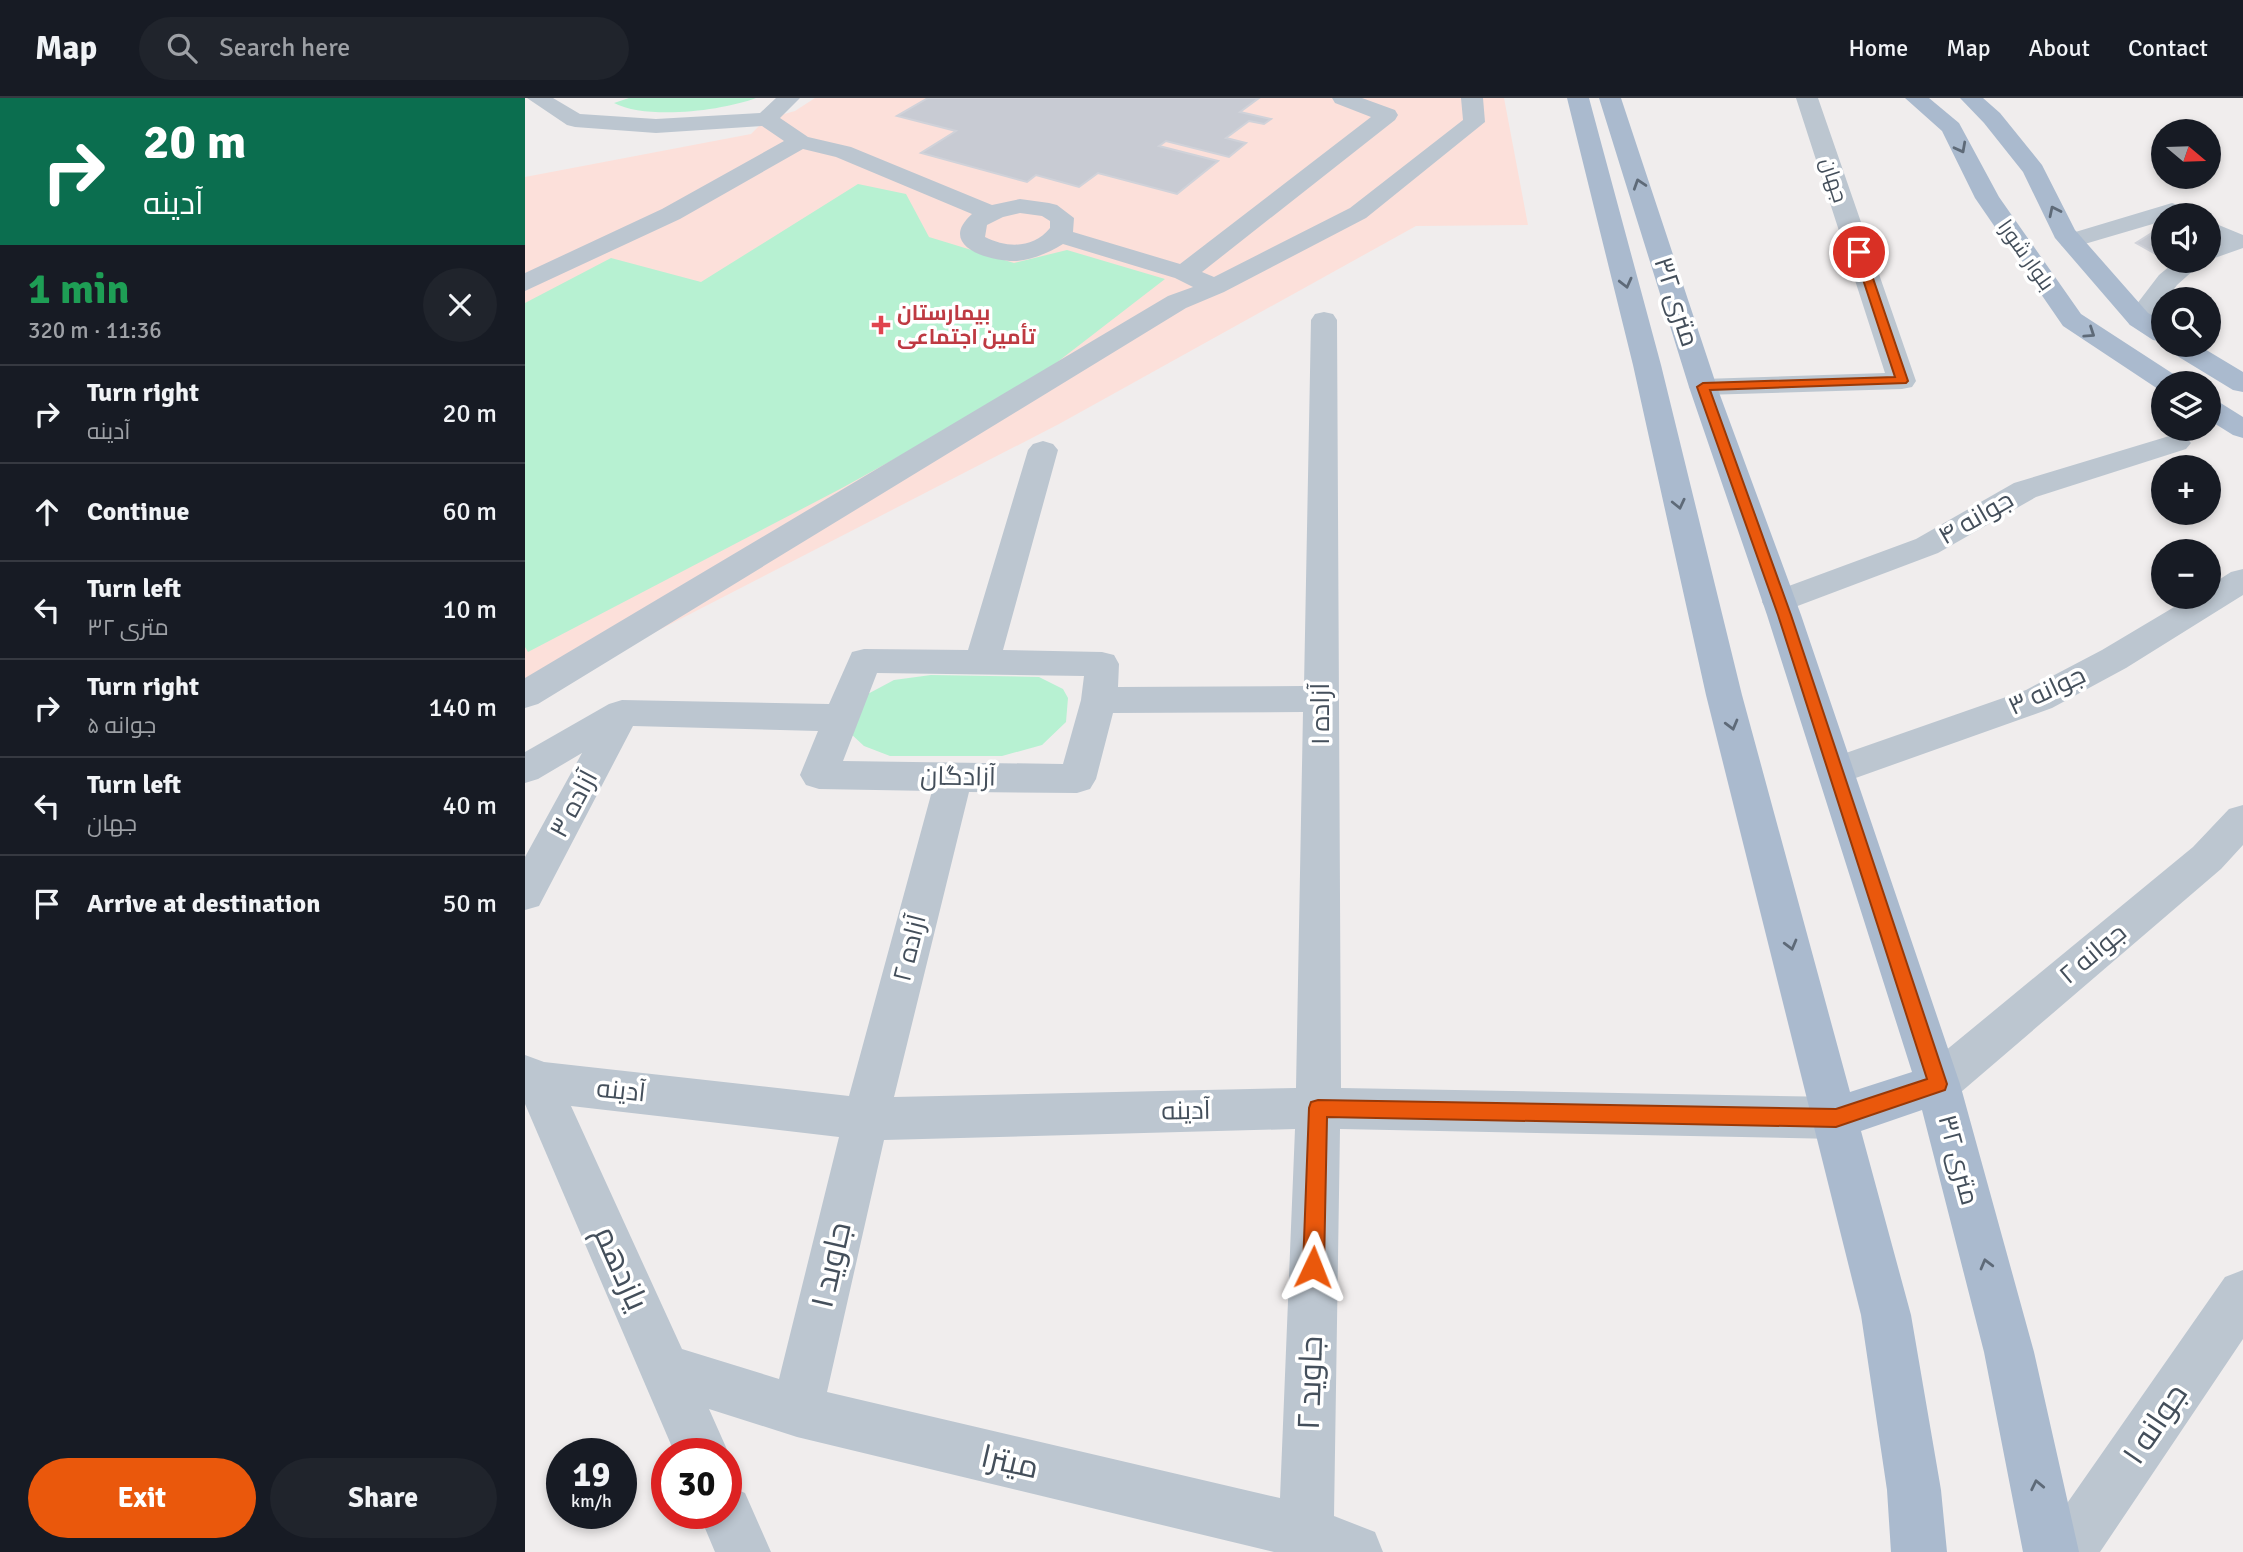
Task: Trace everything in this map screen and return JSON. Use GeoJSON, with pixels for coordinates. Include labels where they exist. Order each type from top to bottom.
{"type":"FeatureCollection","features":[{"type":"Feature","properties":{"kind":"main road","name":"۳۲ متری"},"geometry":{"type":"LineString","coordinates":[[1578,98],[1647,365],[1724,695],[1886,1315],[1914,1490],[1919,1552]]}},
{"type":"Feature","properties":{"kind":"main road","name":"۳۲ متری"},"geometry":{"type":"LineString","coordinates":[[1610,98],[1703,387],[1836,771],[1938,1084],[2009,1352],[2051,1552]]}},
{"type":"Feature","properties":{"kind":"main road","name":"بلوار شورا"},"geometry":{"type":"LineString","coordinates":[[1916,98],[1951,128],[1987,198],[2071,320],[2151,372]]}},
{"type":"Feature","properties":{"kind":"main road","name":"بلوار شورا"},"geometry":{"type":"LineString","coordinates":[[1971,98],[2034,170],[2064,233],[2139,319],[2151,326]]}},
{"type":"Feature","properties":{"kind":"main road"},"geometry":{"type":"LineString","coordinates":[[1613,234],[1654,233]]}},
{"type":"Feature","properties":{"kind":"main road"},"geometry":{"type":"LineString","coordinates":[[2199,357],[2243,384]]}},
{"type":"Feature","properties":{"kind":"main road"},"geometry":{"type":"LineString","coordinates":[[2221,415],[2243,429]]}},
{"type":"Feature","properties":{"kind":"main road"},"geometry":{"type":"LineString","coordinates":[[1836,1118],[1938,1084]]}},
{"type":"Feature","properties":{"kind":"street"},"geometry":{"type":"LineString","coordinates":[[766,119],[789,98]]}},
{"type":"Feature","properties":{"kind":"street"},"geometry":{"type":"LineString","coordinates":[[1184,273],[1387,115],[1343,98]]}},
{"type":"Feature","properties":{"kind":"street"},"geometry":{"type":"LineString","coordinates":[[525,695],[1177,302],[1215,287],[1358,213],[1474,122],[1472,98]]}},
{"type":"Feature","properties":{"kind":"street","name":"جهان"},"geometry":{"type":"LineString","coordinates":[[1703,387],[1902,381],[1807,98]]}},
{"type":"Feature","properties":{"kind":"street"},"geometry":{"type":"LineString","coordinates":[[539,100],[575,120],[656,126],[766,119],[800,142],[843,152],[991,213]]}},
{"type":"Feature","properties":{"kind":"street"},"geometry":{"type":"LineString","coordinates":[[525,283],[671,214],[800,142]]}},
{"type":"Feature","properties":{"kind":"street"},"geometry":{"type":"LineString","coordinates":[[1020,206],[1048,209],[1064,220],[1065,228],[1061,236],[1040,249],[1016,253],[993,252],[981,248],[970,234],[972,226],[991,213],[1020,206]]}},
{"type":"Feature","properties":{"kind":"street"},"geometry":{"type":"LineString","coordinates":[[2071,241],[2151,218]]}},
{"type":"Feature","properties":{"kind":"street"},"geometry":{"type":"LineString","coordinates":[[2221,234],[2237,242],[2221,248]]}},
{"type":"Feature","properties":{"kind":"street"},"geometry":{"type":"LineString","coordinates":[[1061,236],[1184,273],[1215,287]]}},
{"type":"Feature","properties":{"kind":"street"},"geometry":{"type":"LineString","coordinates":[[2139,319],[2168,280],[2176,273]]}},
{"type":"Feature","properties":{"kind":"street","name":"آزاده ۱"},"geometry":{"type":"LineString","coordinates":[[1318,1108],[1324,320]]}},
{"type":"Feature","properties":{"kind":"street","name":"جوانه ۴"},"geometry":{"type":"LineString","coordinates":[[1779,602],[1927,546],[2025,490],[2176,443]]}},
{"type":"Feature","properties":{"kind":"street"},"geometry":{"type":"LineString","coordinates":[[982,662],[1043,450]]}},
{"type":"Feature","properties":{"kind":"street","name":"جوانه ۳"},"geometry":{"type":"LineString","coordinates":[[1836,771],[2039,699],[2114,659],[2243,580]]}},
{"type":"Feature","properties":{"kind":"street","name":"آزادگان"},"geometry":{"type":"LineString","coordinates":[[864,661],[1102,664],[1099,700],[1077,779],[819,775],[864,661]]}},
{"type":"Feature","properties":{"kind":"street"},"geometry":{"type":"LineString","coordinates":[[1099,700],[1321,699]]}},
{"type":"Feature","properties":{"kind":"street"},"geometry":{"type":"LineString","coordinates":[[525,769],[622,713],[842,718]]}},
{"type":"Feature","properties":{"kind":"street","name":"آزاده ۳"},"geometry":{"type":"LineString","coordinates":[[525,894],[622,713]]}},
{"type":"Feature","properties":{"kind":"street","name":"آزاده ۲"},"geometry":{"type":"LineString","coordinates":[[866,1119],[954,777]]}},
{"type":"Feature","properties":{"kind":"street","name":"جوانه ۲"},"geometry":{"type":"LineString","coordinates":[[1938,1084],[2207,858],[2243,820]]}},
{"type":"Feature","properties":{"kind":"street","name":"آدینه"},"geometry":{"type":"LineString","coordinates":[[531,1079],[866,1119],[1318,1108],[1836,1118]]}},
{"type":"Feature","properties":{"kind":"street","name":"یازدهم"},"geometry":{"type":"LineString","coordinates":[[531,1079],[695,1438]]}},
{"type":"Feature","properties":{"kind":"street","name":"جاوید ۲"},"geometry":{"type":"LineString","coordinates":[[1305,1532],[1318,1108]]}},
{"type":"Feature","properties":{"kind":"street","name":"جاوید ۱"},"geometry":{"type":"LineString","coordinates":[[797,1411],[866,1119]]}},
{"type":"Feature","properties":{"kind":"street","name":"جوانه ۱"},"geometry":{"type":"LineString","coordinates":[[2067,1552],[2243,1295]]}},
{"type":"Feature","properties":{"kind":"street","name":"میترا"},"geometry":{"type":"LineString","coordinates":[[666,1370],[797,1411],[1305,1532],[1355,1552]]}},
{"type":"Feature","properties":{"kind":"street"},"geometry":{"type":"LineString","coordinates":[[733,1529],[743,1552]]}},
{"type":"Feature","properties":{"kind":"shaded area","name":"بیمارستان تأمین اجتماعی"},"geometry":{"type":"Polygon","coordinates":[[[815,98],[1504,98],[1528,225],[1416,226],[1059,424],[525,699],[525,177],[751,134],[766,119],[795,111],[815,98]]]}},
{"type":"Feature","properties":{"kind":"green space"},"geometry":{"type":"Polygon","coordinates":[[[629,98],[756,98],[724,107],[684,112],[645,111],[614,103],[629,98]]]}},
{"type":"Feature","properties":{"kind":"green space"},"geometry":{"type":"Polygon","coordinates":[[[858,184],[906,194],[929,237],[1014,263],[1067,250],[1165,279],[1025,387],[842,488],[528,652],[525,647],[525,303],[611,258],[701,282],[858,184]]]}},
{"type":"Feature","properties":{"kind":"green space"},"geometry":{"type":"Polygon","coordinates":[[[931,675],[1039,677],[1063,689],[1068,698],[1066,722],[1042,745],[1002,756],[890,756],[864,746],[850,733],[864,696],[894,680],[931,675]]]}},
{"type":"Feature","properties":{"kind":"building"},"geometry":{"type":"Polygon","coordinates":[[[928,98],[1259,98],[1240,112],[1271,119],[1264,124],[1249,121],[1226,138],[1246,143],[1229,157],[1166,141],[1159,146],[1218,161],[1177,194],[1098,173],[1079,187],[1036,175],[1027,182],[921,153],[956,131],[897,116],[928,98]]]}},
{"type":"Feature","properties":{"kind":"building"},"geometry":{"type":"Polygon","coordinates":[[[2151,234],[2151,251],[2136,243],[2151,234]]]}},
{"type":"Feature","properties":{"kind":"place","name":"بیمارستان تأمین اجتماعی"},"geometry":{"type":"Point","coordinates":[881,325]}},
{"type":"Feature","properties":{"kind":"route"},"geometry":{"type":"LineString","coordinates":[[1313,1267],[1318,1108],[1836,1118],[1938,1084],[1784,615],[1703,387],[1902,381],[1859,252]]}}]}
